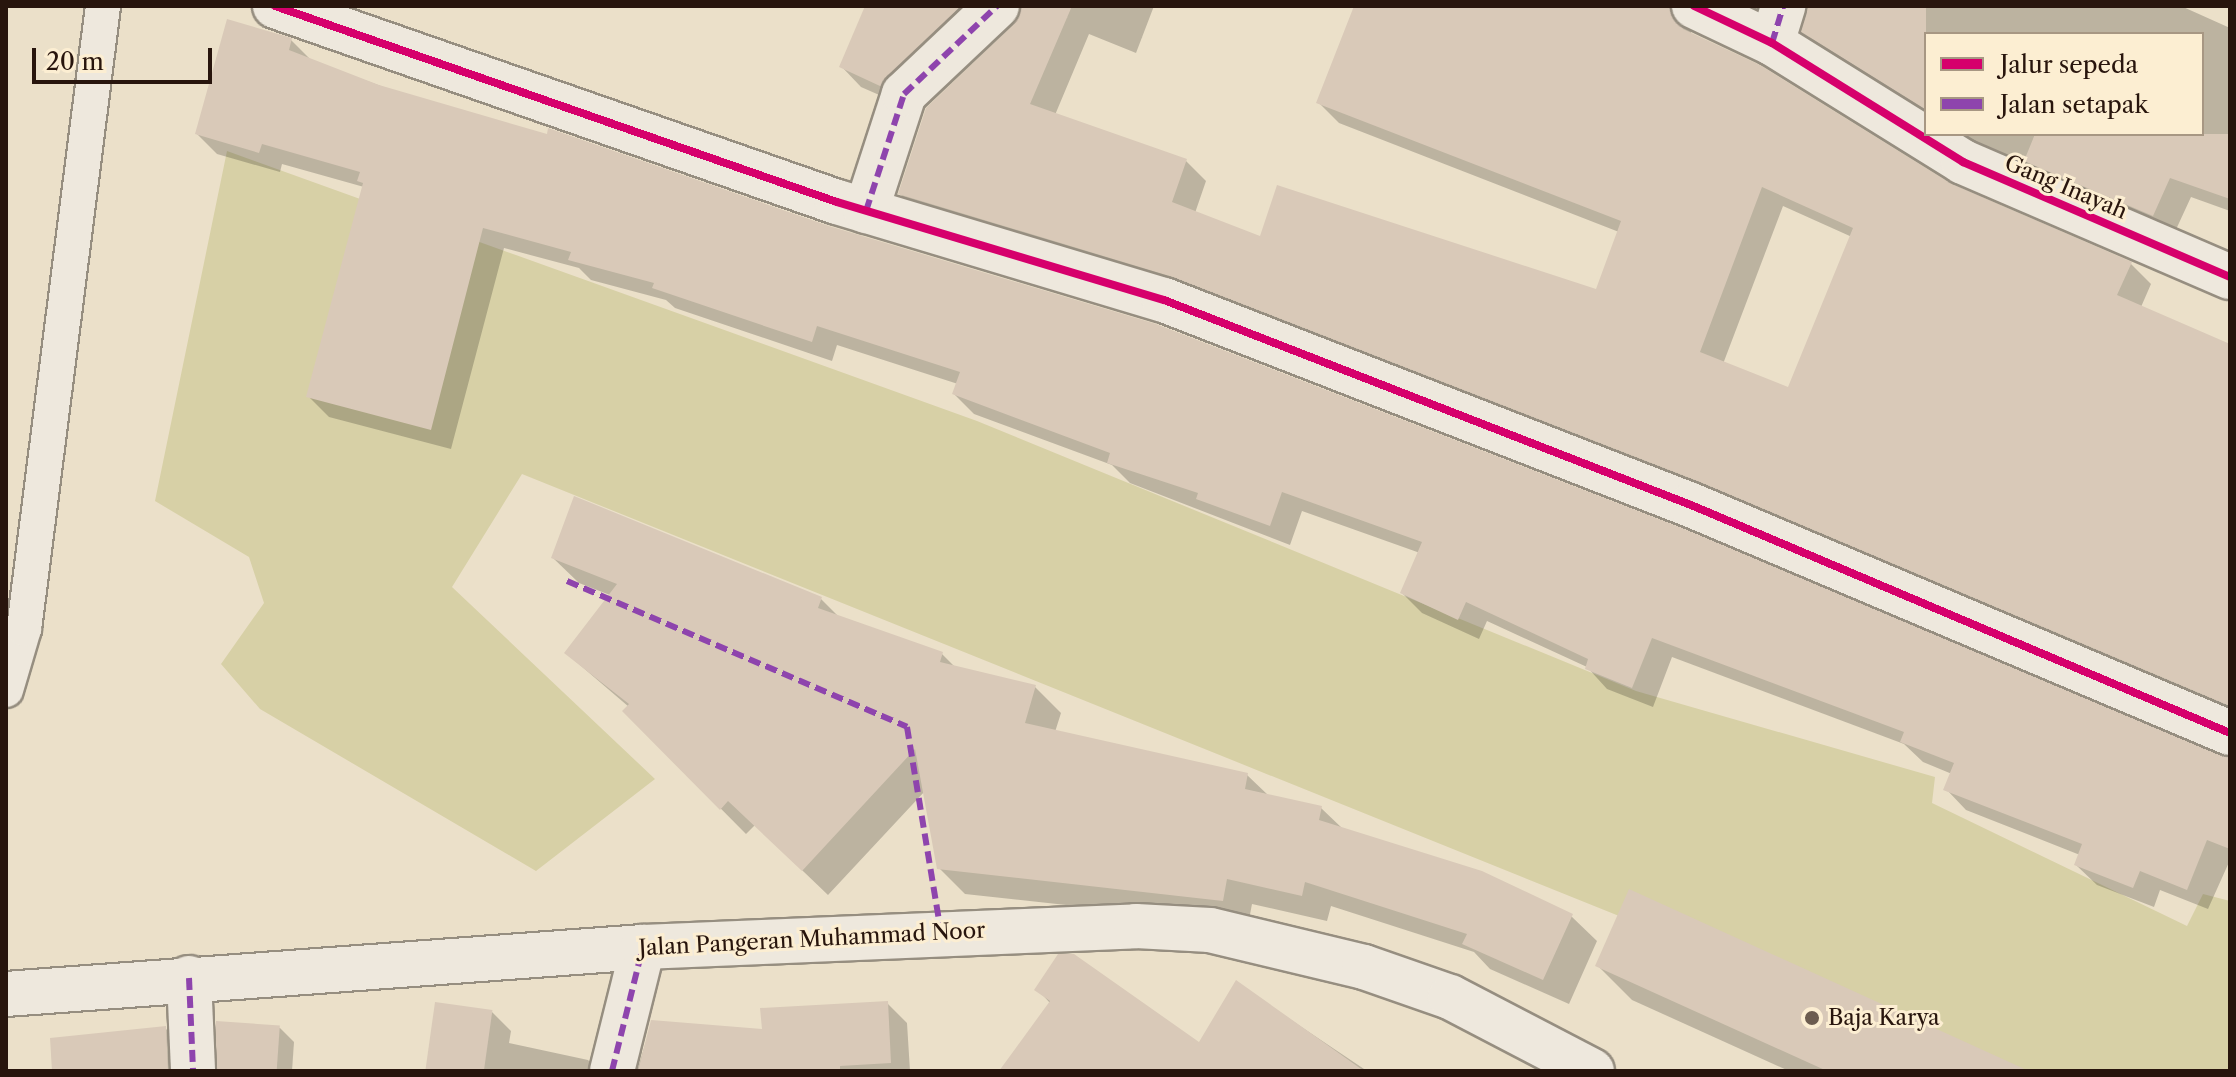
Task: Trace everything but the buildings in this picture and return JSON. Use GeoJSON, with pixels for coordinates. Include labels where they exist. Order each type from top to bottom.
{"type":"FeatureCollection","features":[{"type":"Feature","properties":{"kind":"street"},"geometry":{"type":"LineString","coordinates":[[275,6],[866,211],[1164,300],[1691,505],[2230,733]]}},
{"type":"Feature","properties":{"kind":"street"},"geometry":{"type":"LineString","coordinates":[[866,211],[904,94],[997,6]]}},
{"type":"Feature","properties":{"kind":"street","name":"Gang Inayah"},"geometry":{"type":"LineString","coordinates":[[1694,6],[1777,24],[1924,133]]}},
{"type":"Feature","properties":{"kind":"street","name":"Gang Inayah"},"geometry":{"type":"LineString","coordinates":[[1928,136],[1963,162],[2230,277]]}},
{"type":"Feature","properties":{"kind":"street","name":"Jalan Pangeran Muhammad Noor"},"geometry":{"type":"LineString","coordinates":[[6,994],[189,978],[643,947],[1076,926],[1210,930],[1364,967],[1450,997],[1592,1071]]}},
{"type":"Feature","properties":{"kind":"street"},"geometry":{"type":"LineString","coordinates":[[612,1071],[643,947]]}},
{"type":"Feature","properties":{"kind":"street"},"geometry":{"type":"LineString","coordinates":[[189,978],[193,1071]]}},
{"type":"Feature","properties":{"kind":"lane"},"geometry":{"type":"LineString","coordinates":[[6,690],[24,629],[103,6]]}},
{"type":"Feature","properties":{"kind":"shaded area"},"geometry":{"type":"Polygon","coordinates":[[[227,151],[977,421],[1636,691],[1935,777],[1932,803],[2187,926],[2203,894],[2230,901],[2230,1071],[2004,1071],[522,474],[452,587],[655,779],[536,871],[260,709],[221,664],[264,603],[249,557],[155,501],[227,151]]]}},
{"type":"Feature","properties":{"kind":"marked path"},"geometry":{"type":"LineString","coordinates":[[866,211],[904,94],[997,6]]}},
{"type":"Feature","properties":{"kind":"marked path"},"geometry":{"type":"LineString","coordinates":[[1772,43],[1783,6]]}},
{"type":"Feature","properties":{"kind":"marked path"},"geometry":{"type":"LineString","coordinates":[[567,581],[907,727],[941,932]]}},
{"type":"Feature","properties":{"kind":"marked path"},"geometry":{"type":"LineString","coordinates":[[612,1071],[643,947]]}},
{"type":"Feature","properties":{"kind":"marked path"},"geometry":{"type":"LineString","coordinates":[[189,978],[193,1071]]}},
{"type":"Feature","properties":{"kind":"cycle path"},"geometry":{"type":"LineString","coordinates":[[275,6],[837,202],[1164,300],[1691,505],[2230,733]]}},
{"type":"Feature","properties":{"kind":"cycle path"},"geometry":{"type":"LineString","coordinates":[[1694,6],[1772,43],[1963,162],[2230,277]]}},
{"type":"Feature","properties":{"kind":"place","name":"Baja Karya"},"geometry":{"type":"Point","coordinates":[1812,1018]}}]}
